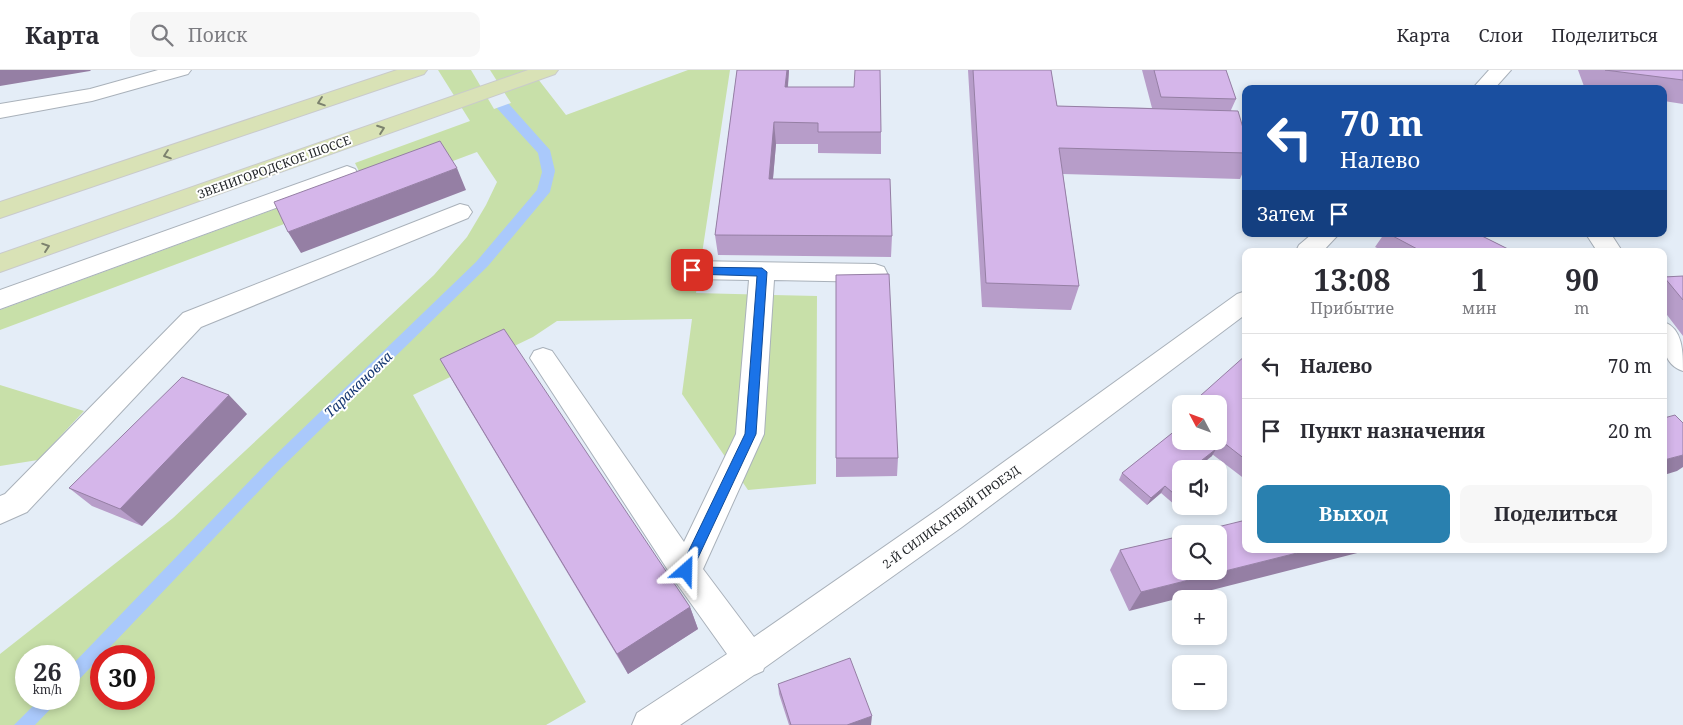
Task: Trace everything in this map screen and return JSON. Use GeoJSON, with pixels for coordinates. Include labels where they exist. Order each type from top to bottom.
{"type":"FeatureCollection","features":[{"type":"Feature","properties":{"kind":"main road"},"geometry":{"type":"LineString","coordinates":[[0,210],[417,70]]}},
{"type":"Feature","properties":{"kind":"main road","name":"ЗВЕНИГОРОДСКОЕ ШОССЕ"},"geometry":{"type":"LineString","coordinates":[[0,263],[548,70]]}},
{"type":"Feature","properties":{"kind":"street"},"geometry":{"type":"LineString","coordinates":[[0,111],[92,95],[181,70]]}},
{"type":"Feature","properties":{"kind":"street"},"geometry":{"type":"LineString","coordinates":[[1486,85],[1501,70]]}},
{"type":"Feature","properties":{"kind":"street"},"geometry":{"type":"LineString","coordinates":[[0,300],[347,174]]}},
{"type":"Feature","properties":{"kind":"street"},"geometry":{"type":"LineString","coordinates":[[0,511],[16,503],[192,320],[460,212]]}},
{"type":"Feature","properties":{"kind":"street"},"geometry":{"type":"LineString","coordinates":[[1311,248],[1324,237]]}},
{"type":"Feature","properties":{"kind":"street"},"geometry":{"type":"LineString","coordinates":[[1600,237],[1608,248]]}},
{"type":"Feature","properties":{"kind":"street"},"geometry":{"type":"LineString","coordinates":[[692,270],[875,273]]}},
{"type":"Feature","properties":{"kind":"street"},"geometry":{"type":"LineString","coordinates":[[686,571],[750,434],[762,272]]}},
{"type":"Feature","properties":{"kind":"street","name":"2-Й СИЛИКАТНЫЙ ПРОЕЗД"},"geometry":{"type":"LineString","coordinates":[[649,725],[751,660],[881,568],[1242,304]]}},
{"type":"Feature","properties":{"kind":"street"},"geometry":{"type":"LineString","coordinates":[[1667,337],[1683,361]]}},
{"type":"Feature","properties":{"kind":"street"},"geometry":{"type":"LineString","coordinates":[[542,358],[686,571],[751,660]]}},
{"type":"Feature","properties":{"kind":"green space"},"geometry":{"type":"Polygon","coordinates":[[[438,70],[531,70],[566,115],[688,70],[730,70],[696,293],[817,296],[816,484],[748,490],[682,394],[692,319],[557,321],[533,337],[413,395],[586,702],[546,725],[0,725],[0,654],[173,518],[434,275],[467,237],[497,182],[477,152],[0,330],[0,310],[362,177],[355,163],[470,121],[438,70]]]}},
{"type":"Feature","properties":{"kind":"green space"},"geometry":{"type":"Polygon","coordinates":[[[0,385],[84,411],[38,460],[0,466],[0,385]]]}},
{"type":"Feature","properties":{"kind":"water","name":"Таракановка"},"geometry":{"type":"Polygon","coordinates":[[[507,102],[550,150],[555,171],[550,192],[488,266],[279,470],[112,645],[91,645],[266,464],[476,262],[537,190],[542,172],[538,153],[495,106],[507,102]]]}},
{"type":"Feature","properties":{"kind":"water"},"geometry":{"type":"Polygon","coordinates":[[[90,646],[90,668],[80,678],[80,657],[90,646]]]}},
{"type":"Feature","properties":{"kind":"water"},"geometry":{"type":"Polygon","coordinates":[[[29,710],[49,710],[35,725],[14,725],[29,710]]]}},
{"type":"Feature","properties":{"kind":"pier"},"geometry":{"type":"Polygon","coordinates":[[[471,70],[490,70],[511,103],[494,109],[471,70]]]}},
{"type":"Feature","properties":{"kind":"building"},"geometry":{"type":"Polygon","coordinates":[[[737,70],[787,70],[785,87],[854,87],[855,70],[880,70],[881,132],[818,132],[818,123],[774,122],[769,179],[890,179],[892,236],[715,235],[737,70]]]}},
{"type":"Feature","properties":{"kind":"building"},"geometry":{"type":"Polygon","coordinates":[[[973,70],[1051,70],[1057,106],[1238,111],[1242,124],[1242,153],[1059,148],[1079,286],[986,283],[973,70]]]}},
{"type":"Feature","properties":{"kind":"building"},"geometry":{"type":"Polygon","coordinates":[[[1154,70],[1226,70],[1236,99],[1161,97],[1154,70]]]}},
{"type":"Feature","properties":{"kind":"building"},"geometry":{"type":"Polygon","coordinates":[[[1605,70],[1683,70],[1683,80],[1605,70]]]}},
{"type":"Feature","properties":{"kind":"building"},"geometry":{"type":"Polygon","coordinates":[[[440,141],[457,168],[288,232],[274,202],[440,141]]]}},
{"type":"Feature","properties":{"kind":"building"},"geometry":{"type":"Polygon","coordinates":[[[1395,237],[1484,237],[1506,248],[1415,248],[1395,237]]]}},
{"type":"Feature","properties":{"kind":"building"},"geometry":{"type":"Polygon","coordinates":[[[889,274],[898,458],[836,458],[836,275],[889,274]]]}},
{"type":"Feature","properties":{"kind":"building"},"geometry":{"type":"Polygon","coordinates":[[[1683,276],[1683,300],[1667,281],[1667,277],[1683,276]]]}},
{"type":"Feature","properties":{"kind":"building"},"geometry":{"type":"Polygon","coordinates":[[[504,329],[690,607],[617,654],[440,359],[504,329]]]}},
{"type":"Feature","properties":{"kind":"building"},"geometry":{"type":"Polygon","coordinates":[[[1242,359],[1242,457],[1228,446],[1228,395],[1201,395],[1242,359]]]}},
{"type":"Feature","properties":{"kind":"building"},"geometry":{"type":"Polygon","coordinates":[[[182,377],[229,395],[120,509],[69,488],[182,377]]]}},
{"type":"Feature","properties":{"kind":"building"},"geometry":{"type":"Polygon","coordinates":[[[1675,415],[1683,423],[1683,455],[1667,459],[1667,417],[1675,415]]]}},
{"type":"Feature","properties":{"kind":"building"},"geometry":{"type":"Polygon","coordinates":[[[1172,433],[1172,450],[1215,450],[1202,460],[1172,460],[1172,492],[1165,486],[1151,498],[1122,473],[1172,433]]]}},
{"type":"Feature","properties":{"kind":"building"},"geometry":{"type":"Polygon","coordinates":[[[1242,521],[1242,553],[1297,553],[1227,570],[1226,525],[1242,521]]]}},
{"type":"Feature","properties":{"kind":"building"},"geometry":{"type":"Polygon","coordinates":[[[1172,538],[1172,580],[1189,580],[1141,592],[1120,550],[1172,538]]]}},
{"type":"Feature","properties":{"kind":"building"},"geometry":{"type":"Polygon","coordinates":[[[850,658],[872,716],[847,725],[791,725],[778,684],[850,658]]]}},
{"type":"Feature","properties":{"kind":"route"},"geometry":{"type":"LineString","coordinates":[[686,571],[750,434],[762,272],[692,270]]}}]}
